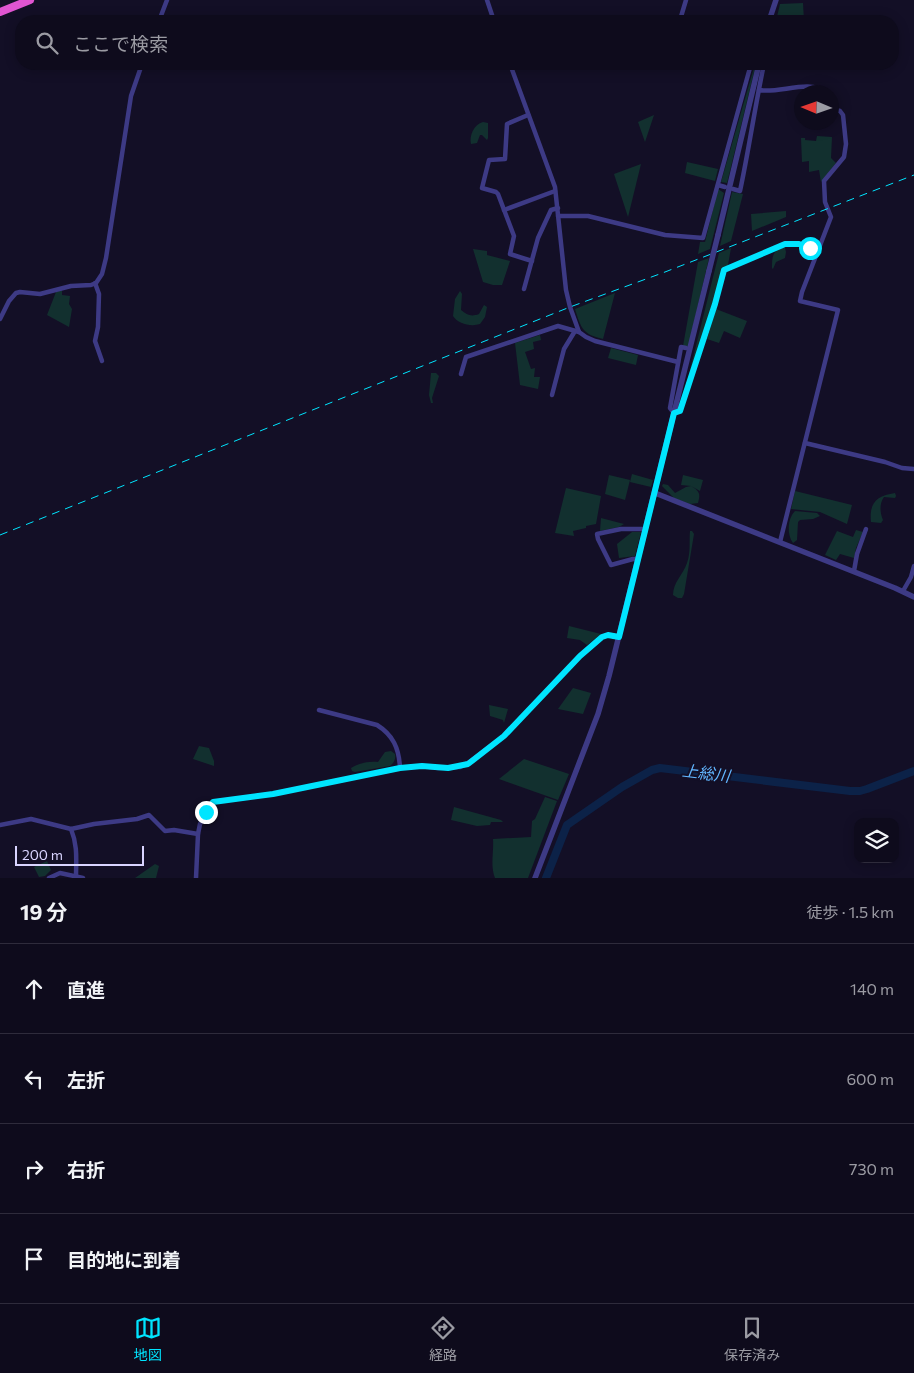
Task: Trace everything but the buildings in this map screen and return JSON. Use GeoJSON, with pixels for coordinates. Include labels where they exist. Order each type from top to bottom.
{"type":"FeatureCollection","features":[{"type":"Feature","properties":{"kind":"highway"},"geometry":{"type":"LineString","coordinates":[[0,12],[30,0]]}},
{"type":"Feature","properties":{"kind":"street"},"geometry":{"type":"LineString","coordinates":[[161,15],[167,0]]}},
{"type":"Feature","properties":{"kind":"street"},"geometry":{"type":"LineString","coordinates":[[487,0],[492,15]]}},
{"type":"Feature","properties":{"kind":"street"},"geometry":{"type":"LineString","coordinates":[[682,15],[686,0]]}},
{"type":"Feature","properties":{"kind":"street"},"geometry":{"type":"LineString","coordinates":[[772,15],[776,0]]}},
{"type":"Feature","properties":{"kind":"street"},"geometry":{"type":"LineString","coordinates":[[0,319],[12,296],[16,293],[40,294],[64,287],[88,286],[95,283],[102,274],[131,96],[140,70]]}},
{"type":"Feature","properties":{"kind":"street"},"geometry":{"type":"LineString","coordinates":[[512,70],[555,191],[566,290],[577,332]]}},
{"type":"Feature","properties":{"kind":"street"},"geometry":{"type":"LineString","coordinates":[[558,216],[588,216],[665,235],[703,238],[749,70]]}},
{"type":"Feature","properties":{"kind":"street"},"geometry":{"type":"LineString","coordinates":[[535,878],[598,714],[655,493],[757,70]]}},
{"type":"Feature","properties":{"kind":"street"},"geometry":{"type":"LineString","coordinates":[[733,189],[740,190],[763,70]]}},
{"type":"Feature","properties":{"kind":"street"},"geometry":{"type":"LineString","coordinates":[[759,90],[770,91],[794,88]]}},
{"type":"Feature","properties":{"kind":"street"},"geometry":{"type":"LineString","coordinates":[[780,542],[838,310],[800,301],[831,217],[825,202],[824,181],[842,161],[845,151],[843,116],[839,111]]}},
{"type":"Feature","properties":{"kind":"street"},"geometry":{"type":"LineString","coordinates":[[528,115],[507,124],[505,160],[489,160],[482,188],[496,192],[504,210],[514,236],[510,254],[532,261]]}},
{"type":"Feature","properties":{"kind":"street"},"geometry":{"type":"LineString","coordinates":[[718,185],[725,187]]}},
{"type":"Feature","properties":{"kind":"street"},"geometry":{"type":"LineString","coordinates":[[504,210],[555,191]]}},
{"type":"Feature","properties":{"kind":"street"},"geometry":{"type":"LineString","coordinates":[[524,290],[538,238],[551,210],[558,208]]}},
{"type":"Feature","properties":{"kind":"street"},"geometry":{"type":"LineString","coordinates":[[674,413],[680,411],[726,269],[785,244],[799,244],[818,252]]}},
{"type":"Feature","properties":{"kind":"street"},"geometry":{"type":"LineString","coordinates":[[95,283],[99,294],[98,327],[95,341],[102,361]]}},
{"type":"Feature","properties":{"kind":"street"},"geometry":{"type":"LineString","coordinates":[[462,374],[466,357],[558,326],[577,332],[595,341],[678,362]]}},
{"type":"Feature","properties":{"kind":"street"},"geometry":{"type":"LineString","coordinates":[[552,394],[564,348],[577,332]]}},
{"type":"Feature","properties":{"kind":"street"},"geometry":{"type":"LineString","coordinates":[[674,413],[670,408],[678,362],[681,347],[686,348]]}},
{"type":"Feature","properties":{"kind":"street"},"geometry":{"type":"LineString","coordinates":[[694,350],[700,351]]}},
{"type":"Feature","properties":{"kind":"street"},"geometry":{"type":"LineString","coordinates":[[805,443],[885,462],[902,468],[914,468]]}},
{"type":"Feature","properties":{"kind":"street"},"geometry":{"type":"LineString","coordinates":[[655,493],[854,571],[914,597]]}},
{"type":"Feature","properties":{"kind":"street"},"geometry":{"type":"LineString","coordinates":[[638,559],[611,565],[598,538],[598,534],[621,529],[645,529]]}},
{"type":"Feature","properties":{"kind":"street"},"geometry":{"type":"LineString","coordinates":[[854,571],[857,554],[866,529]]}},
{"type":"Feature","properties":{"kind":"street"},"geometry":{"type":"LineString","coordinates":[[903,591],[911,577],[914,566]]}},
{"type":"Feature","properties":{"kind":"street"},"geometry":{"type":"LineString","coordinates":[[196,878],[200,824],[213,802],[273,794],[400,768],[422,766],[448,768],[468,764],[504,736],[580,656],[602,637],[608,635],[619,637]]}},
{"type":"Feature","properties":{"kind":"street"},"geometry":{"type":"LineString","coordinates":[[319,710],[377,725],[384,730],[394,740],[398,749],[400,768]]}},
{"type":"Feature","properties":{"kind":"street"},"geometry":{"type":"LineString","coordinates":[[0,825],[30,819],[71,829],[94,824],[138,819],[147,815],[153,818],[165,831],[174,830],[198,834]]}},
{"type":"Feature","properties":{"kind":"street"},"geometry":{"type":"LineString","coordinates":[[71,829],[78,856],[76,877]]}},
{"type":"Feature","properties":{"kind":"street"},"geometry":{"type":"LineString","coordinates":[[49,878],[60,873],[83,878]]}},
{"type":"Feature","properties":{"kind":"green space"},"geometry":{"type":"Polygon","coordinates":[[[803,3],[804,15],[777,15],[780,4],[803,3]]]}},
{"type":"Feature","properties":{"kind":"green space"},"geometry":{"type":"Polygon","coordinates":[[[753,70],[755,70],[727,183],[721,182],[753,70]]]}},
{"type":"Feature","properties":{"kind":"green space"},"geometry":{"type":"Polygon","coordinates":[[[654,115],[645,142],[638,122],[654,115]]]}},
{"type":"Feature","properties":{"kind":"green space"},"geometry":{"type":"Polygon","coordinates":[[[483,122],[488,123],[487,140],[480,135],[477,143],[471,144],[473,131],[477,125],[483,122]]]}},
{"type":"Feature","properties":{"kind":"green space"},"geometry":{"type":"Polygon","coordinates":[[[817,136],[832,137],[831,158],[836,163],[821,182],[819,170],[809,172],[809,161],[802,162],[801,138],[816,141],[817,136]]]}},
{"type":"Feature","properties":{"kind":"green space"},"geometry":{"type":"Polygon","coordinates":[[[687,162],[718,169],[715,181],[685,173],[687,162]]]}},
{"type":"Feature","properties":{"kind":"green space"},"geometry":{"type":"Polygon","coordinates":[[[641,164],[628,217],[614,174],[641,164]]]}},
{"type":"Feature","properties":{"kind":"green space"},"geometry":{"type":"Polygon","coordinates":[[[718,189],[724,193],[710,249],[698,254],[700,242],[705,242],[718,189]]]}},
{"type":"Feature","properties":{"kind":"green space"},"geometry":{"type":"Polygon","coordinates":[[[732,192],[743,194],[731,241],[720,246],[732,192]]]}},
{"type":"Feature","properties":{"kind":"green space"},"geometry":{"type":"Polygon","coordinates":[[[786,211],[786,217],[752,231],[751,214],[786,211]]]}},
{"type":"Feature","properties":{"kind":"green space"},"geometry":{"type":"Polygon","coordinates":[[[731,248],[728,265],[724,268],[683,398],[719,253],[731,248]]]}},
{"type":"Feature","properties":{"kind":"green space"},"geometry":{"type":"Polygon","coordinates":[[[782,248],[785,248],[785,258],[776,262],[773,269],[773,255],[782,248]]]}},
{"type":"Feature","properties":{"kind":"green space"},"geometry":{"type":"Polygon","coordinates":[[[473,249],[487,251],[487,255],[510,261],[502,285],[483,282],[473,249]]]}},
{"type":"Feature","properties":{"kind":"green space"},"geometry":{"type":"Polygon","coordinates":[[[709,258],[688,348],[683,346],[698,262],[709,258]]]}},
{"type":"Feature","properties":{"kind":"green space"},"geometry":{"type":"Polygon","coordinates":[[[62,290],[62,295],[70,296],[69,304],[72,309],[69,327],[47,315],[56,292],[62,290]]]}},
{"type":"Feature","properties":{"kind":"green space"},"geometry":{"type":"Polygon","coordinates":[[[460,291],[462,294],[461,310],[465,313],[476,315],[479,314],[484,305],[487,307],[485,317],[480,324],[465,324],[453,316],[455,299],[460,291]]]}},
{"type":"Feature","properties":{"kind":"green space"},"geometry":{"type":"Polygon","coordinates":[[[615,293],[603,339],[586,332],[581,326],[575,309],[615,293]]]}},
{"type":"Feature","properties":{"kind":"green space"},"geometry":{"type":"Polygon","coordinates":[[[716,309],[747,321],[740,338],[724,331],[719,343],[707,339],[716,309]]]}},
{"type":"Feature","properties":{"kind":"green space"},"geometry":{"type":"Polygon","coordinates":[[[540,335],[541,340],[533,342],[534,349],[525,352],[531,369],[535,368],[534,377],[540,377],[538,389],[520,385],[515,343],[540,335]]]}},
{"type":"Feature","properties":{"kind":"green space"},"geometry":{"type":"Polygon","coordinates":[[[611,348],[638,355],[636,365],[608,358],[611,348]]]}},
{"type":"Feature","properties":{"kind":"green space"},"geometry":{"type":"Polygon","coordinates":[[[431,373],[436,373],[439,376],[432,398],[433,403],[431,403],[429,395],[431,373]]]}},
{"type":"Feature","properties":{"kind":"green space"},"geometry":{"type":"Polygon","coordinates":[[[632,474],[653,480],[651,487],[630,482],[632,474]]]}},
{"type":"Feature","properties":{"kind":"green space"},"geometry":{"type":"Polygon","coordinates":[[[609,475],[630,480],[625,500],[605,494],[609,475]]]}},
{"type":"Feature","properties":{"kind":"green space"},"geometry":{"type":"Polygon","coordinates":[[[683,475],[703,480],[700,491],[691,486],[681,485],[683,475]]]}},
{"type":"Feature","properties":{"kind":"green space"},"geometry":{"type":"Polygon","coordinates":[[[663,484],[668,485],[675,493],[691,486],[699,493],[698,503],[690,504],[674,498],[662,486],[663,484]]]}},
{"type":"Feature","properties":{"kind":"green space"},"geometry":{"type":"Polygon","coordinates":[[[566,488],[601,496],[596,524],[573,531],[574,536],[555,533],[566,488]]]}},
{"type":"Feature","properties":{"kind":"green space"},"geometry":{"type":"Polygon","coordinates":[[[795,491],[852,505],[847,524],[820,512],[791,509],[795,491]]]}},
{"type":"Feature","properties":{"kind":"green space"},"geometry":{"type":"Polygon","coordinates":[[[895,493],[895,498],[884,497],[882,500],[880,508],[883,520],[881,523],[871,522],[871,509],[876,501],[883,496],[895,493]]]}},
{"type":"Feature","properties":{"kind":"green space"},"geometry":{"type":"Polygon","coordinates":[[[795,511],[817,513],[820,516],[798,522],[797,540],[793,543],[789,527],[790,518],[795,511]]]}},
{"type":"Feature","properties":{"kind":"green space"},"geometry":{"type":"Polygon","coordinates":[[[601,518],[624,524],[600,531],[601,518]]]}},
{"type":"Feature","properties":{"kind":"green space"},"geometry":{"type":"Polygon","coordinates":[[[856,530],[863,532],[854,558],[840,554],[836,560],[825,555],[837,531],[853,537],[856,530]]]}},
{"type":"Feature","properties":{"kind":"green space"},"geometry":{"type":"Polygon","coordinates":[[[690,531],[694,534],[684,594],[682,598],[678,598],[673,595],[673,590],[688,559],[690,531]]]}},
{"type":"Feature","properties":{"kind":"green space"},"geometry":{"type":"Polygon","coordinates":[[[632,532],[641,532],[635,556],[619,558],[617,544],[632,532]]]}},
{"type":"Feature","properties":{"kind":"green space"},"geometry":{"type":"Polygon","coordinates":[[[569,626],[601,634],[587,645],[580,640],[567,638],[569,626]]]}},
{"type":"Feature","properties":{"kind":"green space"},"geometry":{"type":"Polygon","coordinates":[[[573,688],[591,693],[583,714],[558,709],[573,688]]]}},
{"type":"Feature","properties":{"kind":"green space"},"geometry":{"type":"Polygon","coordinates":[[[489,705],[508,709],[504,723],[503,720],[490,716],[489,705]]]}},
{"type":"Feature","properties":{"kind":"green space"},"geometry":{"type":"Polygon","coordinates":[[[199,746],[209,748],[214,766],[193,759],[199,746]]]}},
{"type":"Feature","properties":{"kind":"green space"},"geometry":{"type":"Polygon","coordinates":[[[391,751],[395,754],[395,758],[390,766],[352,771],[351,768],[361,764],[378,762],[385,752],[391,751]]]}},
{"type":"Feature","properties":{"kind":"green space"},"geometry":{"type":"Polygon","coordinates":[[[524,759],[569,774],[558,800],[499,779],[524,759]]]}},
{"type":"Feature","properties":{"kind":"green space"},"geometry":{"type":"Polygon","coordinates":[[[545,797],[557,801],[528,878],[495,878],[492,864],[493,839],[531,837],[532,821],[535,819],[545,797]]]}},
{"type":"Feature","properties":{"kind":"green space"},"geometry":{"type":"Polygon","coordinates":[[[454,807],[503,822],[491,822],[490,825],[477,826],[451,820],[454,807]]]}},
{"type":"Feature","properties":{"kind":"green space"},"geometry":{"type":"Polygon","coordinates":[[[47,861],[51,870],[45,876],[39,877],[34,867],[47,861]]]}},
{"type":"Feature","properties":{"kind":"green space"},"geometry":{"type":"Polygon","coordinates":[[[155,864],[159,866],[156,878],[135,878],[155,864]]]}},
{"type":"Feature","properties":{"kind":"waterway","name":"上総川"},"geometry":{"type":"LineString","coordinates":[[546,878],[567,825],[622,787],[652,770],[660,768],[850,791],[867,789],[914,771]]}},
{"type":"Feature","properties":{"kind":"railway"},"geometry":{"type":"LineString","coordinates":[[0,535],[570,307],[914,175]]}},
{"type":"Feature","properties":{"kind":"route"},"geometry":{"type":"LineString","coordinates":[[206,812],[213,802],[273,794],[400,768],[422,766],[448,768],[468,764],[504,736],[580,656],[602,637],[612,635],[619,637],[674,413],[680,411],[715,304],[724,270],[780,245],[799,244],[810,248]]}}]}
